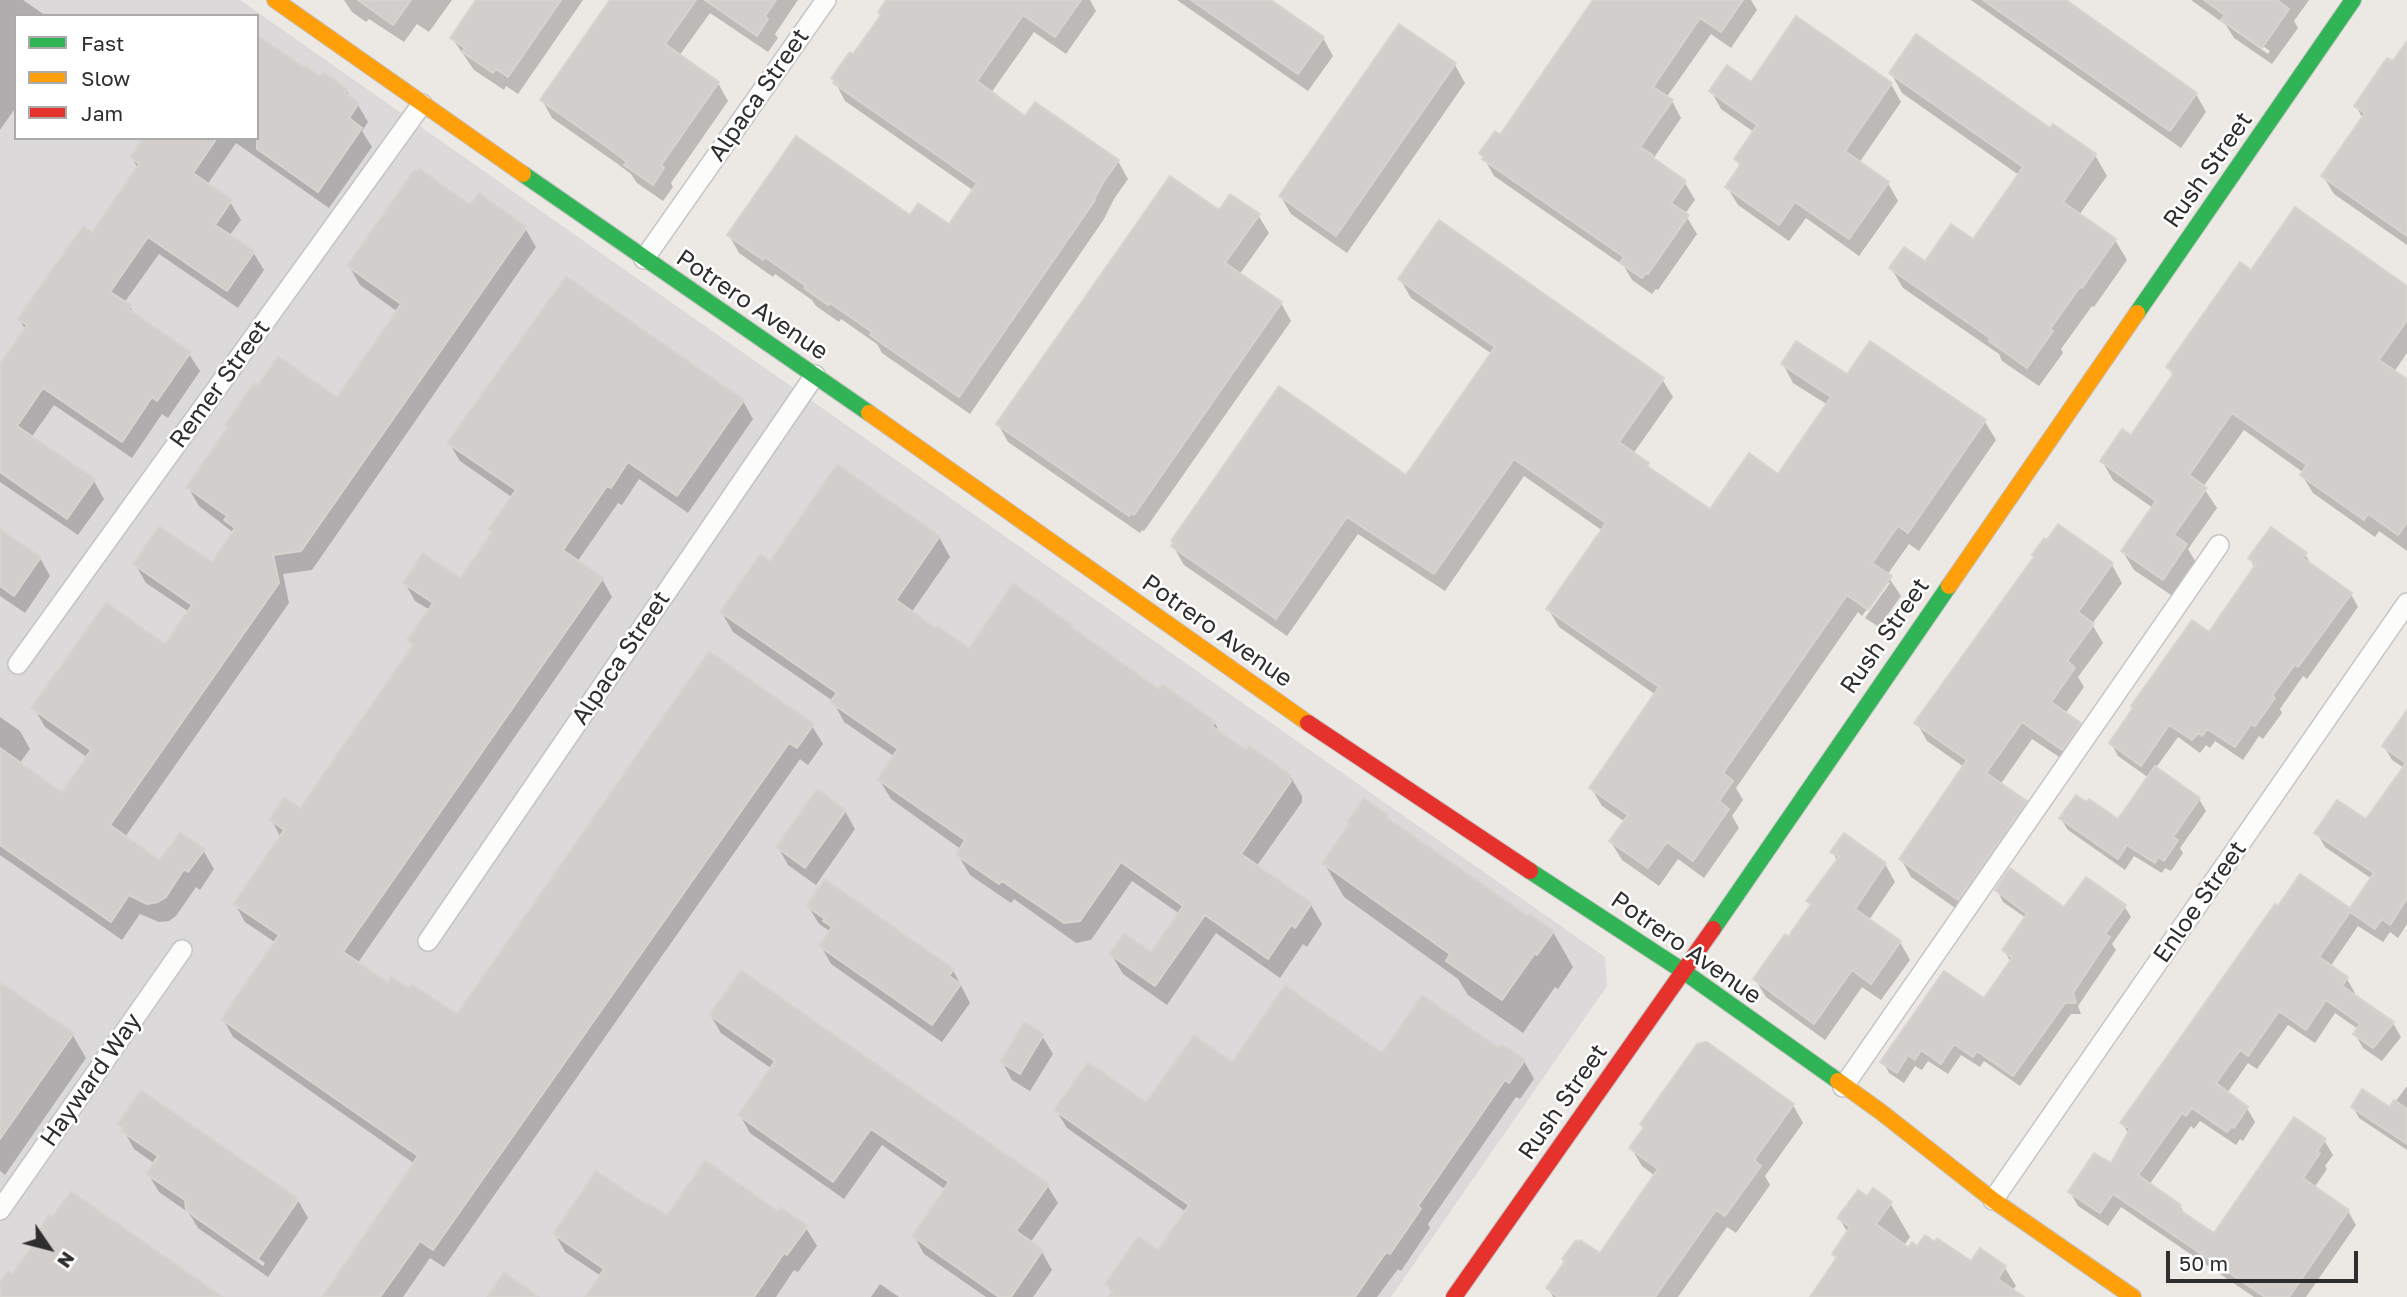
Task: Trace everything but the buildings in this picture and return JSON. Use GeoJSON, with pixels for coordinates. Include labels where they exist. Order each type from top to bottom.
{"type":"FeatureCollection","features":[{"type":"Feature","properties":{"kind":"street","name":"Potrero Avenue"},"geometry":{"type":"LineString","coordinates":[[275,0],[644,259],[815,375],[1350,752],[1683,971],[1881,1112],[1993,1200],[2133,1297]]}},
{"type":"Feature","properties":{"kind":"street","name":"Alpaca Street"},"geometry":{"type":"LineString","coordinates":[[644,259],[826,0]]}},
{"type":"Feature","properties":{"kind":"street","name":"Rush Street"},"geometry":{"type":"LineString","coordinates":[[1454,1297],[1683,971],[2353,0]]}},
{"type":"Feature","properties":{"kind":"street","name":"Remer Street"},"geometry":{"type":"LineString","coordinates":[[18,664],[422,104]]}},
{"type":"Feature","properties":{"kind":"street","name":"Alpaca Street"},"geometry":{"type":"LineString","coordinates":[[428,941],[815,375]]}},
{"type":"Feature","properties":{"kind":"street"},"geometry":{"type":"LineString","coordinates":[[1843,1087],[2219,545]]}},
{"type":"Feature","properties":{"kind":"street","name":"Enloe Street"},"geometry":{"type":"LineString","coordinates":[[1993,1200],[2407,603]]}},
{"type":"Feature","properties":{"kind":"street","name":"Hayward Way"},"geometry":{"type":"LineString","coordinates":[[0,1210],[182,950]]}},
{"type":"Feature","properties":{"kind":"shaded area"},"geometry":{"type":"Polygon","coordinates":[[[0,0],[240,0],[1605,957],[1607,986],[1391,1297],[0,1297],[0,0]]]}},
{"type":"Feature","properties":{"kind":"traffic: fast"},"geometry":{"type":"LineString","coordinates":[[2137,313],[2353,0]]}},
{"type":"Feature","properties":{"kind":"traffic: fast"},"geometry":{"type":"LineString","coordinates":[[523,174],[869,413]]}},
{"type":"Feature","properties":{"kind":"traffic: fast"},"geometry":{"type":"LineString","coordinates":[[1713,929],[1949,586]]}},
{"type":"Feature","properties":{"kind":"traffic: fast"},"geometry":{"type":"LineString","coordinates":[[1530,871],[1683,971],[1838,1081]]}},
{"type":"Feature","properties":{"kind":"traffic: slow"},"geometry":{"type":"LineString","coordinates":[[275,0],[523,174]]}},
{"type":"Feature","properties":{"kind":"traffic: slow"},"geometry":{"type":"LineString","coordinates":[[1949,586],[2137,313]]}},
{"type":"Feature","properties":{"kind":"traffic: slow"},"geometry":{"type":"LineString","coordinates":[[869,413],[1308,723]]}},
{"type":"Feature","properties":{"kind":"traffic: slow"},"geometry":{"type":"LineString","coordinates":[[1838,1081],[1993,1200],[2133,1297]]}},
{"type":"Feature","properties":{"kind":"traffic: jam"},"geometry":{"type":"LineString","coordinates":[[1308,723],[1530,871]]}},
{"type":"Feature","properties":{"kind":"traffic: jam"},"geometry":{"type":"LineString","coordinates":[[1454,1297],[1713,929]]}}]}
